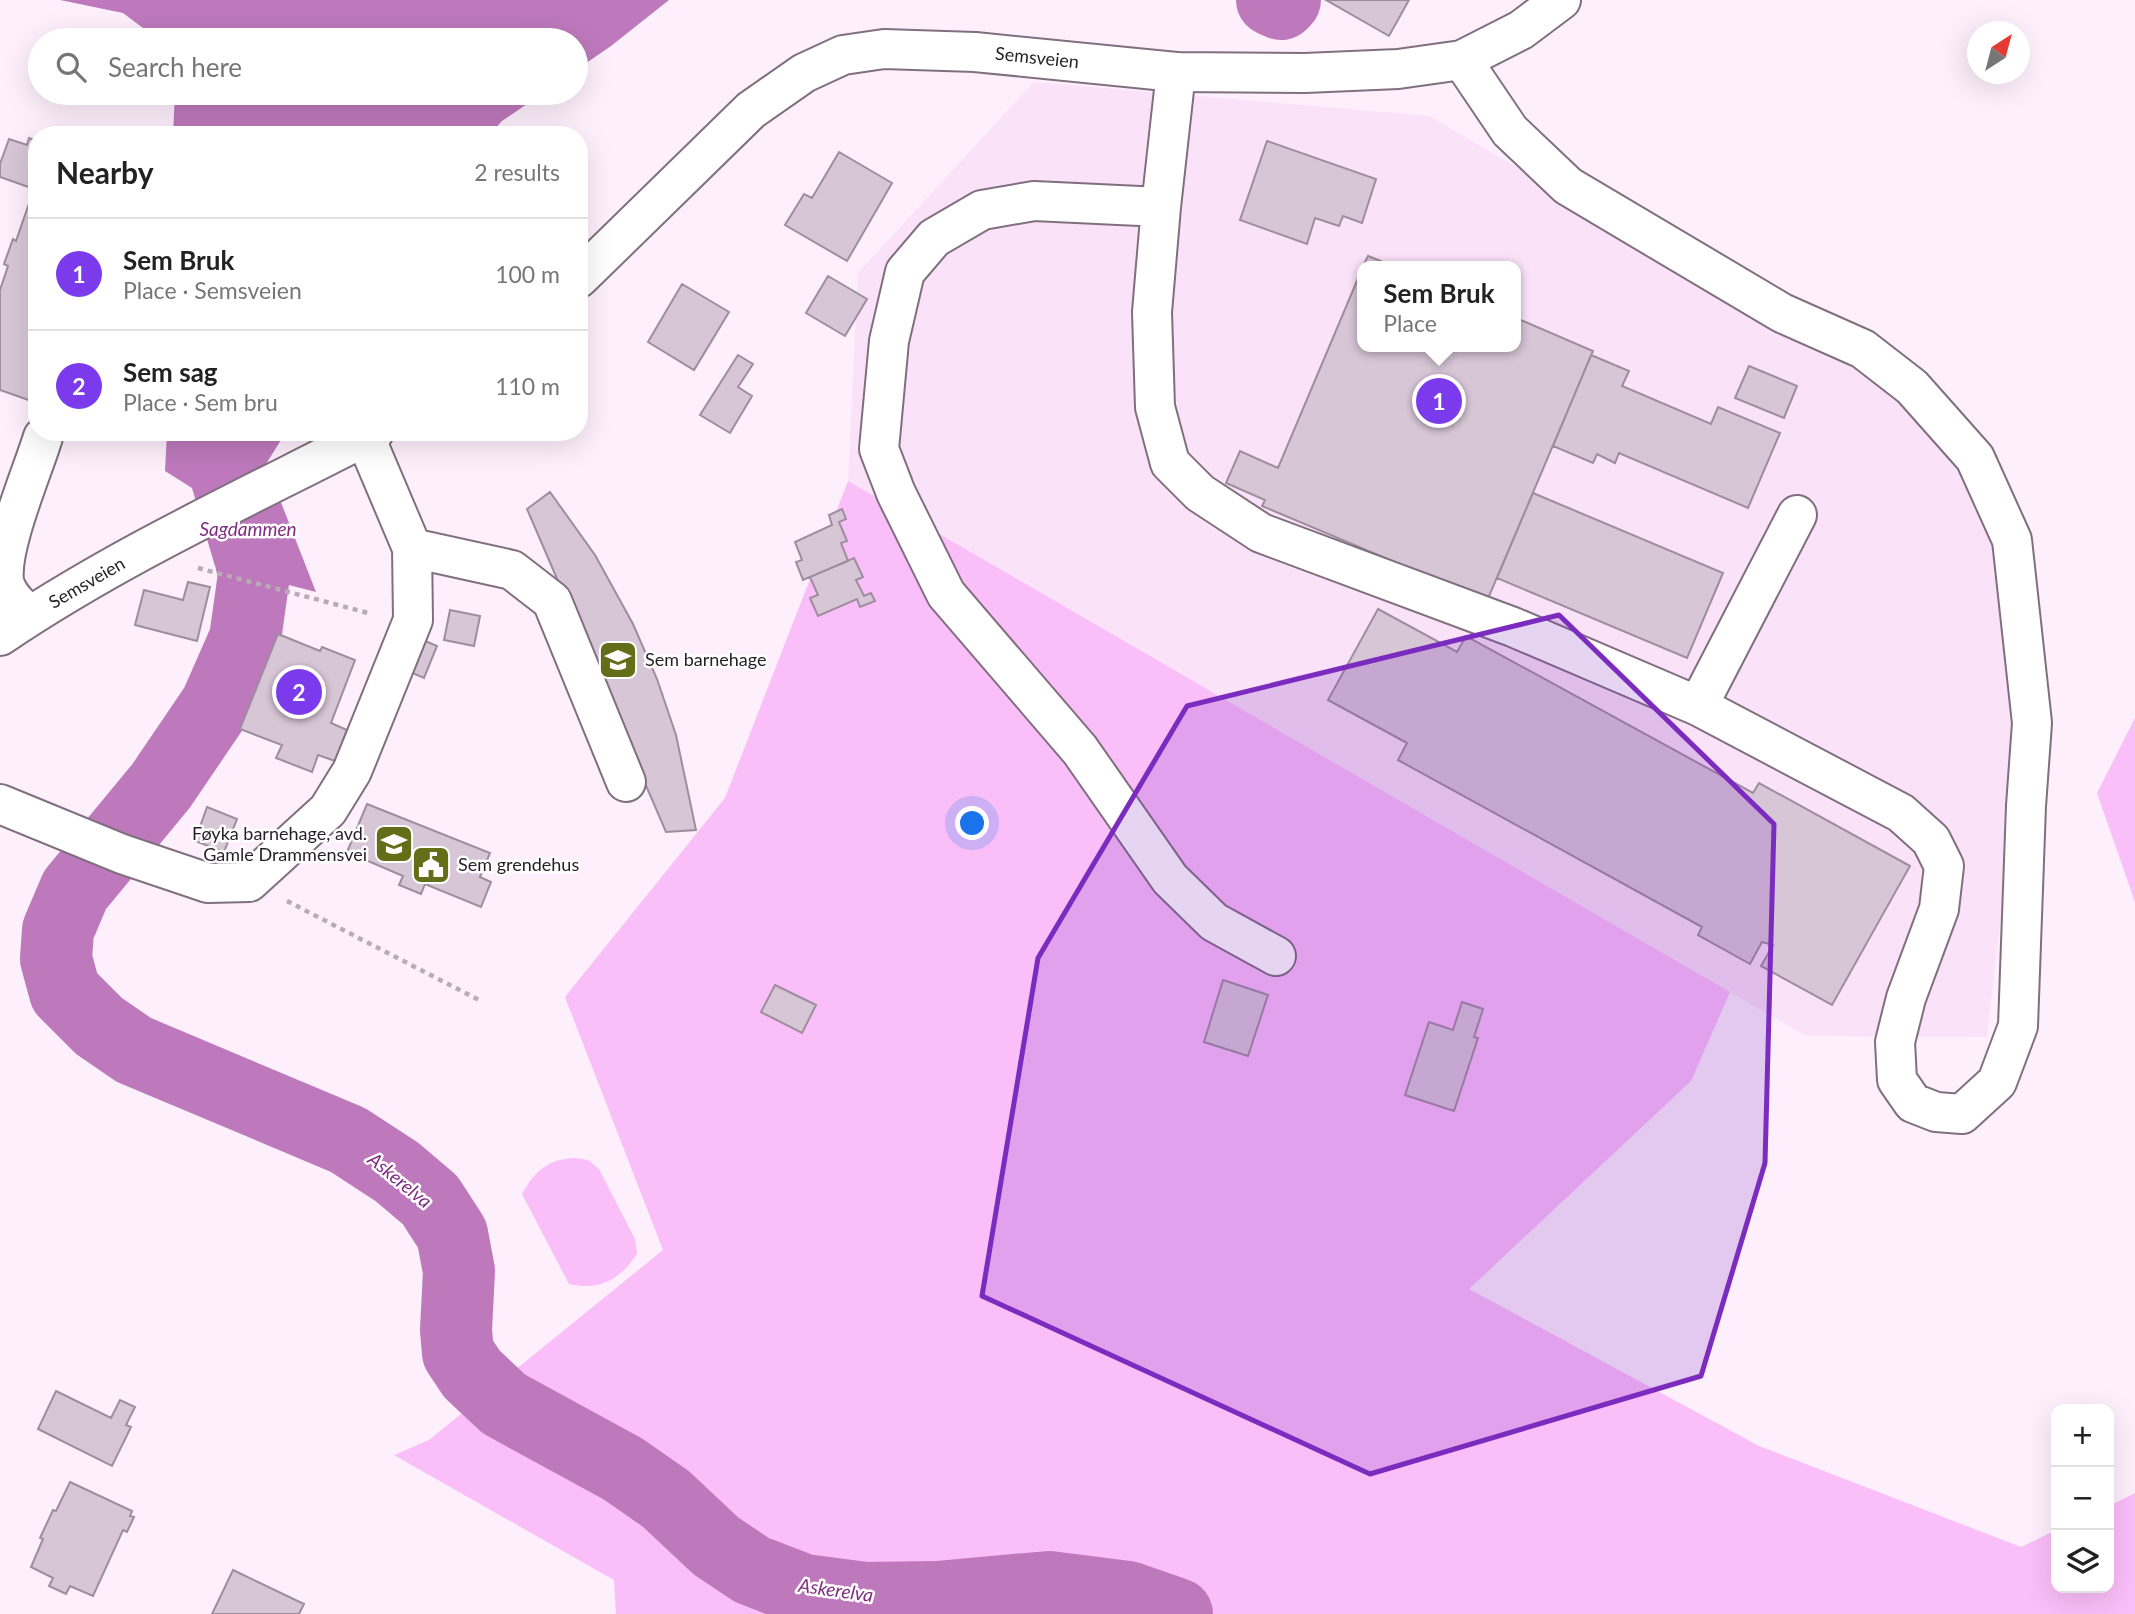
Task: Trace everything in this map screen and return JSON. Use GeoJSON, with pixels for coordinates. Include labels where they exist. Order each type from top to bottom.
{"type":"FeatureCollection","features":[{"type":"Feature","properties":{"kind":"main road","name":"Semsveien"},"geometry":{"type":"LineString","coordinates":[[588,269],[751,110],[804,73],[844,55],[884,50],[975,52],[1176,72],[1305,73],[1398,69],[1462,60],[1521,30],[1561,0]]}},
{"type":"Feature","properties":{"kind":"main road"},"geometry":{"type":"LineString","coordinates":[[1176,72],[1152,312],[1155,407],[1171,463],[1200,493],[1261,533],[1513,627],[1698,706],[1901,813],[1931,840],[1944,866],[1939,909],[1906,998],[1895,1042],[1897,1080],[1913,1102],[1936,1112],[1962,1114],[1997,1082],[2018,1026],[2026,806],[2032,723],[2012,540],[1975,458],[1912,387],[1863,349],[1782,313],[1568,186],[1510,131],[1462,60]]}},
{"type":"Feature","properties":{"kind":"main road"},"geometry":{"type":"LineString","coordinates":[[1161,207],[1034,201],[982,210],[934,238],[905,272],[889,341],[879,449],[896,494],[946,594],[1080,750],[1170,879],[1214,922],[1276,956]]}},
{"type":"Feature","properties":{"kind":"main road"},"geometry":{"type":"LineString","coordinates":[[15,626],[3,568],[16,515],[42,441]]}},
{"type":"Feature","properties":{"kind":"main road","name":"Semsveien"},"geometry":{"type":"LineString","coordinates":[[15,626],[140,551],[357,441]]}},
{"type":"Feature","properties":{"kind":"main road"},"geometry":{"type":"LineString","coordinates":[[0,804],[105,847],[208,883],[249,882],[328,810],[352,771],[411,624],[412,548],[372,441]]}},
{"type":"Feature","properties":{"kind":"main road"},"geometry":{"type":"LineString","coordinates":[[1698,706],[1797,515]]}},
{"type":"Feature","properties":{"kind":"main road"},"geometry":{"type":"LineString","coordinates":[[412,548],[512,570],[551,600],[625,782]]}},
{"type":"Feature","properties":{"kind":"path"},"geometry":{"type":"LineString","coordinates":[[215,571],[411,624]]}},
{"type":"Feature","properties":{"kind":"path"},"geometry":{"type":"LineString","coordinates":[[249,882],[481,1000]]}},
{"type":"Feature","properties":{"kind":"highlighted area"},"geometry":{"type":"Polygon","coordinates":[[[1559,615],[1774,824],[1765,1163],[1701,1376],[1370,1474],[982,1296],[1038,958],[1187,706],[1559,615]]]}},
{"type":"Feature","properties":{"kind":"shaded area"},"geometry":{"type":"Polygon","coordinates":[[[1034,82],[1429,116],[1905,394],[2001,534],[2024,716],[1987,1037],[1806,1036],[848,481],[858,273],[1034,82]]]}},
{"type":"Feature","properties":{"kind":"shaded area"},"geometry":{"type":"Polygon","coordinates":[[[848,481],[1730,992],[1691,1081],[1469,1289],[1759,1446],[2021,1547],[2051,1532],[2051,1593],[2114,1593],[2114,1504],[2135,1493],[2135,1614],[616,1614],[614,1580],[394,1455],[429,1440],[663,1250],[565,997],[725,798],[848,481]]]}},
{"type":"Feature","properties":{"kind":"shaded area"},"geometry":{"type":"Polygon","coordinates":[[[2135,718],[2135,902],[2097,793],[2135,718]]]}},
{"type":"Feature","properties":{"kind":"shaded area"},"geometry":{"type":"Polygon","coordinates":[[[575,1158],[588,1160],[599,1169],[635,1239],[637,1254],[616,1277],[590,1286],[569,1284],[522,1194],[543,1168],[557,1161],[575,1158]]]}},
{"type":"Feature","properties":{"kind":"water"},"geometry":{"type":"Polygon","coordinates":[[[60,0],[669,0],[588,62],[588,28],[143,28],[123,13],[60,0]]]}},
{"type":"Feature","properties":{"kind":"water"},"geometry":{"type":"Polygon","coordinates":[[[174,105],[525,105],[497,126],[173,126],[174,105]]]}},
{"type":"Feature","properties":{"kind":"water","name":"Sagdammen"},"geometry":{"type":"Polygon","coordinates":[[[167,441],[280,441],[266,464],[316,592],[215,566],[192,488],[165,471],[167,441]]]}},
{"type":"Feature","properties":{"kind":"building"},"geometry":{"type":"Polygon","coordinates":[[[1326,0],[1409,0],[1389,36],[1326,0]]]}},
{"type":"Feature","properties":{"kind":"building"},"geometry":{"type":"Polygon","coordinates":[[[9,139],[27,145],[28,142],[28,187],[0,177],[0,164],[9,139]]]}},
{"type":"Feature","properties":{"kind":"building"},"geometry":{"type":"Polygon","coordinates":[[[1267,141],[1376,179],[1362,223],[1343,216],[1339,226],[1315,218],[1307,244],[1240,220],[1267,141]]]}},
{"type":"Feature","properties":{"kind":"building"},"geometry":{"type":"Polygon","coordinates":[[[839,152],[892,183],[847,261],[785,225],[804,194],[812,198],[839,152]]]}},
{"type":"Feature","properties":{"kind":"building"},"geometry":{"type":"Polygon","coordinates":[[[28,206],[28,400],[0,390],[0,290],[8,266],[4,264],[13,239],[16,241],[28,206]]]}},
{"type":"Feature","properties":{"kind":"building"},"geometry":{"type":"Polygon","coordinates":[[[1368,256],[1380,261],[1366,261],[1368,256]]]}},
{"type":"Feature","properties":{"kind":"building"},"geometry":{"type":"Polygon","coordinates":[[[828,276],[867,299],[845,336],[806,313],[828,276]]]}},
{"type":"Feature","properties":{"kind":"building"},"geometry":{"type":"Polygon","coordinates":[[[1357,281],[1357,352],[1521,352],[1521,320],[1593,351],[1487,601],[1262,506],[1265,500],[1226,483],[1240,451],[1278,468],[1357,281]]]}},
{"type":"Feature","properties":{"kind":"building"},"geometry":{"type":"Polygon","coordinates":[[[682,284],[729,312],[694,370],[648,342],[682,284]]]}},
{"type":"Feature","properties":{"kind":"building"},"geometry":{"type":"Polygon","coordinates":[[[738,355],[753,364],[738,387],[752,396],[730,433],[700,415],[738,355]]]}},
{"type":"Feature","properties":{"kind":"building"},"geometry":{"type":"Polygon","coordinates":[[[1591,355],[1629,371],[1622,386],[1711,424],[1718,407],[1780,433],[1748,508],[1619,453],[1615,463],[1597,454],[1593,463],[1553,446],[1591,355]]]}},
{"type":"Feature","properties":{"kind":"building"},"geometry":{"type":"Polygon","coordinates":[[[1749,366],[1797,386],[1784,418],[1735,398],[1749,366]]]}},
{"type":"Feature","properties":{"kind":"building"},"geometry":{"type":"Polygon","coordinates":[[[550,492],[595,555],[633,624],[657,679],[676,735],[696,830],[666,832],[527,509],[550,492]]]}},
{"type":"Feature","properties":{"kind":"building"},"geometry":{"type":"Polygon","coordinates":[[[1533,493],[1723,573],[1687,658],[1497,578],[1533,493]]]}},
{"type":"Feature","properties":{"kind":"building"},"geometry":{"type":"Polygon","coordinates":[[[842,509],[846,519],[839,522],[847,541],[841,543],[848,561],[803,580],[796,562],[802,560],[795,542],[832,525],[829,515],[842,509]]]}},
{"type":"Feature","properties":{"kind":"building"},"geometry":{"type":"Polygon","coordinates":[[[854,558],[863,577],[856,580],[864,596],[871,593],[875,601],[860,607],[857,599],[818,616],[810,598],[818,595],[810,577],[854,558]]]}},
{"type":"Feature","properties":{"kind":"building"},"geometry":{"type":"Polygon","coordinates":[[[188,582],[210,587],[197,641],[135,625],[144,590],[183,600],[188,582]]]}},
{"type":"Feature","properties":{"kind":"building"},"geometry":{"type":"Polygon","coordinates":[[[1378,609],[1457,652],[1466,636],[1753,793],[1759,783],[1910,866],[1832,1005],[1761,966],[1773,945],[1762,942],[1750,964],[1698,935],[1702,927],[1398,760],[1407,743],[1328,700],[1378,609]]]}},
{"type":"Feature","properties":{"kind":"building"},"geometry":{"type":"Polygon","coordinates":[[[450,610],[480,616],[474,646],[444,640],[450,610]]]}},
{"type":"Feature","properties":{"kind":"building"},"geometry":{"type":"Polygon","coordinates":[[[278,634],[320,651],[322,647],[355,660],[331,723],[347,730],[335,761],[318,755],[312,772],[276,758],[282,745],[240,729],[278,634]]]}},
{"type":"Feature","properties":{"kind":"building"},"geometry":{"type":"Polygon","coordinates":[[[423,640],[437,646],[424,678],[410,672],[423,640]]]}},
{"type":"Feature","properties":{"kind":"building","name":"Sem grendehus"},"geometry":{"type":"Polygon","coordinates":[[[367,804],[490,853],[480,877],[491,882],[481,907],[425,884],[421,894],[399,885],[403,876],[347,852],[367,804]]]}},
{"type":"Feature","properties":{"kind":"building"},"geometry":{"type":"Polygon","coordinates":[[[207,807],[237,819],[224,852],[195,841],[207,807]]]}},
{"type":"Feature","properties":{"kind":"building"},"geometry":{"type":"Polygon","coordinates":[[[1223,980],[1268,995],[1248,1056],[1204,1042],[1223,980]]]}},
{"type":"Feature","properties":{"kind":"building"},"geometry":{"type":"Polygon","coordinates":[[[775,985],[816,1005],[802,1033],[761,1012],[775,985]]]}},
{"type":"Feature","properties":{"kind":"building"},"geometry":{"type":"Polygon","coordinates":[[[1462,1002],[1483,1009],[1474,1037],[1478,1038],[1454,1111],[1405,1095],[1429,1022],[1453,1030],[1462,1002]]]}},
{"type":"Feature","properties":{"kind":"building"},"geometry":{"type":"Polygon","coordinates":[[[56,1391],[111,1418],[120,1400],[135,1407],[126,1425],[131,1427],[112,1466],[38,1429],[56,1391]]]}},
{"type":"Feature","properties":{"kind":"building"},"geometry":{"type":"Polygon","coordinates":[[[70,1482],[132,1511],[130,1516],[134,1517],[127,1532],[123,1530],[93,1596],[70,1586],[66,1594],[49,1586],[53,1578],[31,1567],[43,1539],[40,1538],[70,1482]]]}},
{"type":"Feature","properties":{"kind":"building"},"geometry":{"type":"Polygon","coordinates":[[[233,1570],[304,1604],[299,1614],[212,1614],[233,1570]]]}},
{"type":"Feature","properties":{"kind":"waterway","name":"Askerelva"},"geometry":{"type":"LineString","coordinates":[[1272,0],[1281,4],[1285,0]]}},
{"type":"Feature","properties":{"kind":"waterway","name":"Askerelva"},"geometry":{"type":"LineString","coordinates":[[233,478],[254,575],[245,639],[216,705],[161,786],[75,890],[58,930],[56,959],[65,992],[99,1026],[134,1050],[348,1140],[397,1172],[430,1200],[452,1234],[459,1271],[456,1330],[458,1353],[472,1374],[504,1404],[623,1469],[666,1499],[716,1546],[752,1570],[804,1590],[865,1598],[937,1597],[1049,1587],[1128,1597],[1177,1614]]}},
{"type":"Feature","properties":{"kind":"place","name":"Sem Bruk"},"geometry":{"type":"Point","coordinates":[1439,401]}},
{"type":"Feature","properties":{"kind":"place","name":"Sem barnehage"},"geometry":{"type":"Point","coordinates":[618,660]}},
{"type":"Feature","properties":{"kind":"place","name":"Sem sag"},"geometry":{"type":"Point","coordinates":[299,692]}},
{"type":"Feature","properties":{"kind":"place","name":"Føyka barnehage, avd. Gamle Drammensvei"},"geometry":{"type":"Point","coordinates":[394,844]}},
{"type":"Feature","properties":{"kind":"place","name":"Sem grendehus"},"geometry":{"type":"Point","coordinates":[431,865]}}]}
